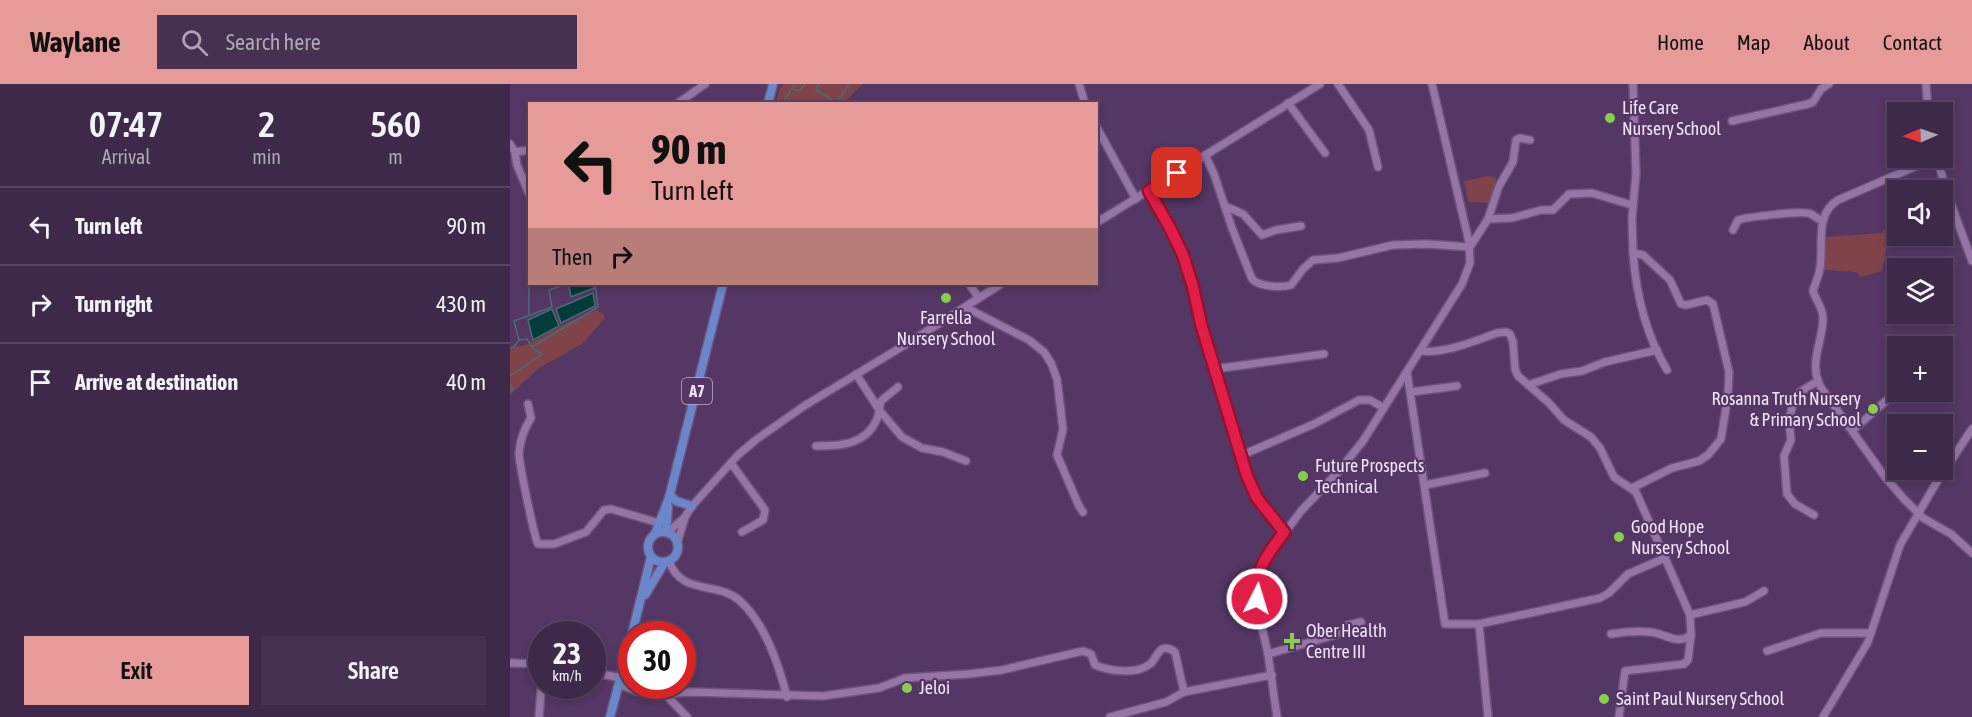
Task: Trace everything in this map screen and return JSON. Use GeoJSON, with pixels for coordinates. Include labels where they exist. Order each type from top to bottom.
{"type":"FeatureCollection","features":[{"type":"Feature","properties":{"kind":"main road"},"geometry":{"type":"LineString","coordinates":[[768,102],[773,84]]}},
{"type":"Feature","properties":{"kind":"main road","name":"A7"},"geometry":{"type":"LineString","coordinates":[[635,621],[651,557],[648,552],[648,542],[655,534],[669,496],[723,285]]}},
{"type":"Feature","properties":{"kind":"main road"},"geometry":{"type":"LineString","coordinates":[[669,496],[692,506]]}},
{"type":"Feature","properties":{"kind":"main road","name":"A7"},"geometry":{"type":"LineString","coordinates":[[667,533],[669,496]]}},
{"type":"Feature","properties":{"kind":"main road"},"geometry":{"type":"LineString","coordinates":[[655,534],[667,533],[675,539],[677,544]]}},
{"type":"Feature","properties":{"kind":"main road","name":"A7"},"geometry":{"type":"LineString","coordinates":[[639,604],[667,562],[676,554],[677,544]]}},
{"type":"Feature","properties":{"kind":"main road"},"geometry":{"type":"LineString","coordinates":[[651,557],[657,562],[667,562]]}},
{"type":"Feature","properties":{"kind":"main road","name":"A7"},"geometry":{"type":"LineString","coordinates":[[610,717],[618,689]]}},
{"type":"Feature","properties":{"kind":"street"},"geometry":{"type":"LineString","coordinates":[[680,102],[705,84]]}},
{"type":"Feature","properties":{"kind":"street"},"geometry":{"type":"LineString","coordinates":[[1079,84],[1084,102]]}},
{"type":"Feature","properties":{"kind":"street"},"geometry":{"type":"LineString","coordinates":[[1098,222],[1320,84]]}},
{"type":"Feature","properties":{"kind":"street"},"geometry":{"type":"LineString","coordinates":[[1338,84],[1369,130],[1378,167]]}},
{"type":"Feature","properties":{"kind":"street"},"geometry":{"type":"LineString","coordinates":[[1277,717],[1272,675],[1258,610],[1257,580],[1264,560],[1284,532],[1351,456],[1465,279],[1470,263],[1470,247],[1432,84]]}},
{"type":"Feature","properties":{"kind":"street"},"geometry":{"type":"LineString","coordinates":[[1634,84],[1636,173],[1632,205],[1633,253],[1640,299],[1648,327],[1667,370]]}},
{"type":"Feature","properties":{"kind":"street"},"geometry":{"type":"LineString","coordinates":[[1732,122],[1808,104],[1813,102],[1821,89],[1829,84]]}},
{"type":"Feature","properties":{"kind":"street"},"geometry":{"type":"LineString","coordinates":[[1926,84],[1927,102]]}},
{"type":"Feature","properties":{"kind":"street"},"geometry":{"type":"LineString","coordinates":[[1288,103],[1325,153]]}},
{"type":"Feature","properties":{"kind":"street"},"geometry":{"type":"LineString","coordinates":[[1098,130],[1136,199]]}},
{"type":"Feature","properties":{"kind":"street"},"geometry":{"type":"LineString","coordinates":[[1470,247],[1478,238],[1488,219],[1499,186],[1513,162],[1516,140],[1520,138],[1530,140]]}},
{"type":"Feature","properties":{"kind":"street"},"geometry":{"type":"LineString","coordinates":[[510,144],[528,190]]}},
{"type":"Feature","properties":{"kind":"street"},"geometry":{"type":"LineString","coordinates":[[515,152],[528,150]]}},
{"type":"Feature","properties":{"kind":"street"},"geometry":{"type":"LineString","coordinates":[[1205,155],[1252,279],[1260,284],[1288,287],[1313,260],[1338,258],[1387,246],[1420,244],[1470,247]]}},
{"type":"Feature","properties":{"kind":"street"},"geometry":{"type":"LineString","coordinates":[[510,169],[517,165]]}},
{"type":"Feature","properties":{"kind":"street"},"geometry":{"type":"LineString","coordinates":[[1913,168],[1838,200],[1827,210],[1823,221],[1821,268],[1813,291],[1823,318],[1816,363],[1818,381],[1886,477],[1918,513],[1951,534],[1972,553]]}},
{"type":"Feature","properties":{"kind":"street"},"geometry":{"type":"LineString","coordinates":[[1939,168],[1972,261]]}},
{"type":"Feature","properties":{"kind":"street"},"geometry":{"type":"LineString","coordinates":[[1149,191],[1183,255],[1240,456],[1257,498],[1284,532]]}},
{"type":"Feature","properties":{"kind":"street"},"geometry":{"type":"LineString","coordinates":[[1488,219],[1512,218],[1541,210],[1553,210],[1569,194],[1579,193],[1592,193],[1632,205]]}},
{"type":"Feature","properties":{"kind":"street"},"geometry":{"type":"LineString","coordinates":[[1225,207],[1243,214],[1262,235],[1301,226]]}},
{"type":"Feature","properties":{"kind":"street"},"geometry":{"type":"LineString","coordinates":[[1733,230],[1736,221],[1746,218],[1803,213],[1812,214],[1823,221]]}},
{"type":"Feature","properties":{"kind":"street"},"geometry":{"type":"LineString","coordinates":[[1632,488],[1668,470],[1690,465],[1708,455],[1721,439],[1729,387],[1728,363],[1713,304],[1707,300],[1681,304],[1670,280],[1643,255],[1633,253]]}},
{"type":"Feature","properties":{"kind":"street"},"geometry":{"type":"LineString","coordinates":[[970,285],[979,298]]}},
{"type":"Feature","properties":{"kind":"street"},"geometry":{"type":"LineString","coordinates":[[667,533],[685,517],[692,506],[731,463],[757,439],[784,419],[999,285]]}},
{"type":"Feature","properties":{"kind":"street"},"geometry":{"type":"LineString","coordinates":[[965,307],[1029,340],[1044,352],[1051,363],[1057,379],[1063,429],[1057,455],[1083,512]]}},
{"type":"Feature","properties":{"kind":"street"},"geometry":{"type":"LineString","coordinates":[[1420,351],[1440,350],[1497,333],[1510,334],[1516,373],[1571,426],[1591,437],[1600,448],[1614,477],[1632,488],[1642,505],[1690,615],[1691,634],[1688,660],[1684,664],[1624,671],[1619,717]]}},
{"type":"Feature","properties":{"kind":"street"},"geometry":{"type":"LineString","coordinates":[[1528,386],[1561,374],[1582,371],[1605,362],[1657,350]]}},
{"type":"Feature","properties":{"kind":"street"},"geometry":{"type":"LineString","coordinates":[[1215,369],[1324,354]]}},
{"type":"Feature","properties":{"kind":"street"},"geometry":{"type":"LineString","coordinates":[[1407,372],[1444,624],[1479,624],[1600,598],[1609,593],[1628,574],[1665,558]]}},
{"type":"Feature","properties":{"kind":"street"},"geometry":{"type":"LineString","coordinates":[[856,374],[880,411],[908,442],[966,461]]}},
{"type":"Feature","properties":{"kind":"street"},"geometry":{"type":"LineString","coordinates":[[1814,515],[1789,498],[1785,483],[1784,456],[1791,440],[1789,421],[1794,399],[1800,392],[1818,381]]}},
{"type":"Feature","properties":{"kind":"street"},"geometry":{"type":"LineString","coordinates":[[1411,392],[1458,386]]}},
{"type":"Feature","properties":{"kind":"street"},"geometry":{"type":"LineString","coordinates":[[816,446],[840,446],[856,442],[873,427],[880,411],[879,405],[884,397],[898,387]]}},
{"type":"Feature","properties":{"kind":"street"},"geometry":{"type":"LineString","coordinates":[[1240,456],[1314,424],[1359,400],[1370,400],[1384,408]]}},
{"type":"Feature","properties":{"kind":"street"},"geometry":{"type":"LineString","coordinates":[[1853,430],[1887,400]]}},
{"type":"Feature","properties":{"kind":"street"},"geometry":{"type":"LineString","coordinates":[[528,404],[531,418],[522,436],[519,453],[520,468],[538,544],[555,544],[586,532],[604,510],[659,523]]}},
{"type":"Feature","properties":{"kind":"street"},"geometry":{"type":"LineString","coordinates":[[1823,717],[1865,649],[1900,545],[1972,429]]}},
{"type":"Feature","properties":{"kind":"street"},"geometry":{"type":"LineString","coordinates":[[731,463],[765,510],[763,519],[742,532]]}},
{"type":"Feature","properties":{"kind":"street"},"geometry":{"type":"LineString","coordinates":[[1425,485],[1485,473]]}},
{"type":"Feature","properties":{"kind":"street"},"geometry":{"type":"LineString","coordinates":[[677,544],[685,517]]}},
{"type":"Feature","properties":{"kind":"street"},"geometry":{"type":"LineString","coordinates":[[667,562],[683,580],[694,586],[730,593],[740,601],[753,617],[770,646],[787,697]]}},
{"type":"Feature","properties":{"kind":"street"},"geometry":{"type":"LineString","coordinates":[[1690,615],[1745,602],[1764,591]]}},
{"type":"Feature","properties":{"kind":"street"},"geometry":{"type":"LineString","coordinates":[[1268,654],[1335,635],[1348,625],[1361,622]]}},
{"type":"Feature","properties":{"kind":"street"},"geometry":{"type":"LineString","coordinates":[[1479,624],[1488,717]]}},
{"type":"Feature","properties":{"kind":"street"},"geometry":{"type":"LineString","coordinates":[[1611,634],[1650,632],[1671,639],[1685,638],[1691,634]]}},
{"type":"Feature","properties":{"kind":"street"},"geometry":{"type":"LineString","coordinates":[[1767,651],[1821,633],[1871,633]]}},
{"type":"Feature","properties":{"kind":"street"},"geometry":{"type":"LineString","coordinates":[[696,692],[787,697],[823,696],[879,688],[905,678],[1002,670],[1083,651],[1091,654],[1095,665],[1120,671],[1149,665],[1160,651],[1166,648],[1171,648],[1175,652],[1184,692]]}},
{"type":"Feature","properties":{"kind":"street"},"geometry":{"type":"LineString","coordinates":[[510,663],[528,664]]}},
{"type":"Feature","properties":{"kind":"street"},"geometry":{"type":"LineString","coordinates":[[1110,717],[1166,702],[1184,692],[1272,675]]}},
{"type":"Feature","properties":{"kind":"street"},"geometry":{"type":"LineString","coordinates":[[539,717],[540,699]]}},
{"type":"Feature","properties":{"kind":"street"},"geometry":{"type":"LineString","coordinates":[[670,699],[687,717]]}},
{"type":"Feature","properties":{"kind":"shaded area"},"geometry":{"type":"Polygon","coordinates":[[[784,84],[863,84],[844,102],[776,102],[780,88],[784,84]]]}},
{"type":"Feature","properties":{"kind":"shaded area"},"geometry":{"type":"Polygon","coordinates":[[[1488,176],[1496,178],[1496,193],[1490,203],[1468,202],[1464,181],[1488,176]]]}},
{"type":"Feature","properties":{"kind":"shaded area"},"geometry":{"type":"Polygon","coordinates":[[[1887,228],[1887,244],[1882,271],[1861,277],[1856,272],[1825,270],[1819,251],[1825,237],[1882,233],[1887,228]]]}},
{"type":"Feature","properties":{"kind":"shaded area"},"geometry":{"type":"Polygon","coordinates":[[[592,285],[594,288],[571,297],[569,286],[592,285]]]}},
{"type":"Feature","properties":{"kind":"shaded area"},"geometry":{"type":"Polygon","coordinates":[[[593,293],[595,306],[561,323],[556,309],[593,293]]]}},
{"type":"Feature","properties":{"kind":"shaded area"},"geometry":{"type":"Polygon","coordinates":[[[552,309],[559,326],[533,340],[528,320],[552,309]]]}},
{"type":"Feature","properties":{"kind":"shaded area"},"geometry":{"type":"Polygon","coordinates":[[[597,310],[605,318],[582,344],[539,368],[510,395],[510,348],[526,345],[597,310]]]}},
{"type":"Feature","properties":{"kind":"waterway"},"geometry":{"type":"LineString","coordinates":[[783,102],[795,84]]}},
{"type":"Feature","properties":{"kind":"waterway"},"geometry":{"type":"LineString","coordinates":[[792,89],[799,91],[805,84]]}},
{"type":"Feature","properties":{"kind":"waterway"},"geometry":{"type":"LineString","coordinates":[[819,84],[816,90],[831,99],[830,102]]}},
{"type":"Feature","properties":{"kind":"waterway"},"geometry":{"type":"LineString","coordinates":[[837,102],[849,84]]}},
{"type":"Feature","properties":{"kind":"waterway"},"geometry":{"type":"LineString","coordinates":[[529,285],[529,315]]}},
{"type":"Feature","properties":{"kind":"waterway"},"geometry":{"type":"LineString","coordinates":[[519,340],[514,321],[552,307],[549,290],[565,285]]}},
{"type":"Feature","properties":{"kind":"waterway"},"geometry":{"type":"LineString","coordinates":[[510,348],[514,347],[519,340],[527,339],[532,347],[598,307],[595,285]]}},
{"type":"Feature","properties":{"kind":"waterway"},"geometry":{"type":"LineString","coordinates":[[510,376],[542,354],[532,348]]}},
{"type":"Feature","properties":{"kind":"waterway"},"geometry":{"type":"LineString","coordinates":[[510,384],[513,390],[510,392]]}},
{"type":"Feature","properties":{"kind":"place","name":"Life Care Nursery School"},"geometry":{"type":"Point","coordinates":[1610,118]}},
{"type":"Feature","properties":{"kind":"place","name":"Farrella Nursery School"},"geometry":{"type":"Point","coordinates":[946,298]}},
{"type":"Feature","properties":{"kind":"place","name":"Rosanna Truth Nursery & Primary School"},"geometry":{"type":"Point","coordinates":[1873,409]}},
{"type":"Feature","properties":{"kind":"place","name":"Future Prospects Technical"},"geometry":{"type":"Point","coordinates":[1303,476]}},
{"type":"Feature","properties":{"kind":"place","name":"Good Hope Nursery School"},"geometry":{"type":"Point","coordinates":[1619,537]}},
{"type":"Feature","properties":{"kind":"place","name":"Ober Health Centre III"},"geometry":{"type":"Point","coordinates":[1292,641]}},
{"type":"Feature","properties":{"kind":"place","name":"Jeloi"},"geometry":{"type":"Point","coordinates":[907,688]}},
{"type":"Feature","properties":{"kind":"place","name":"Saint Paul Nursery School"},"geometry":{"type":"Point","coordinates":[1604,699]}},
{"type":"Feature","properties":{"kind":"route"},"geometry":{"type":"LineString","coordinates":[[1177,173],[1149,191],[1183,255],[1201,324],[1247,476],[1257,498],[1284,532],[1260,566],[1256,585],[1257,599]]}}]}
